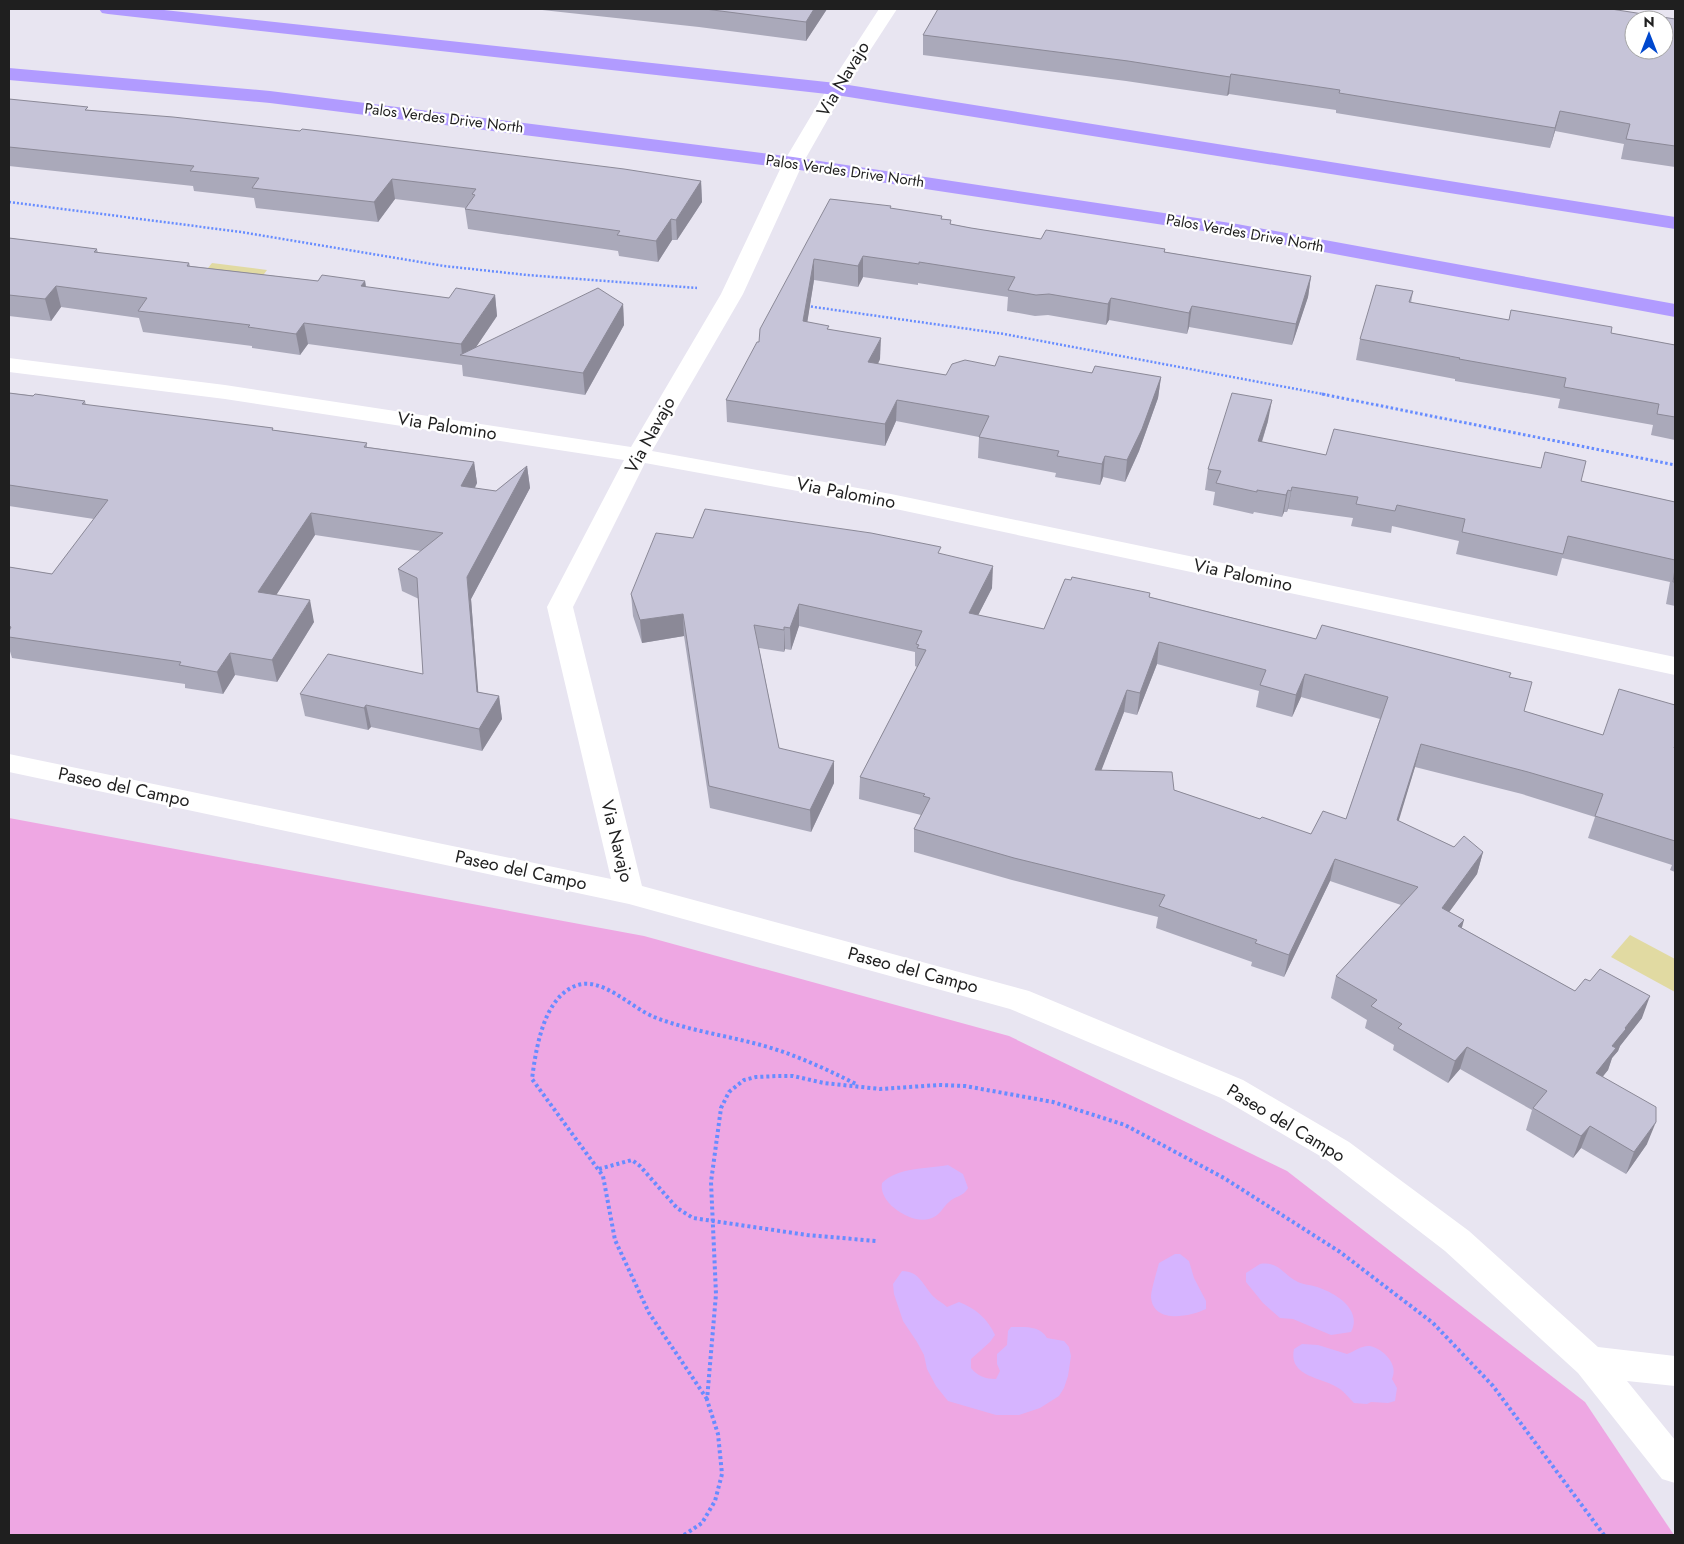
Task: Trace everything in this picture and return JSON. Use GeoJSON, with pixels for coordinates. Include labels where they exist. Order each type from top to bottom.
{"type":"FeatureCollection","features":[{"type":"Feature","properties":{"kind":"main road"},"geometry":{"type":"LineString","coordinates":[[108,9],[836,89],[1675,223]]}},
{"type":"Feature","properties":{"kind":"main road","name":"Palos Verdes Drive North"},"geometry":{"type":"LineString","coordinates":[[9,74],[270,98],[793,163],[1237,230],[1675,311]]}},
{"type":"Feature","properties":{"kind":"street","name":"Via Navajo"},"geometry":{"type":"LineString","coordinates":[[629,892],[560,607],[638,455],[732,294],[793,163],[836,89],[888,9]]}},
{"type":"Feature","properties":{"kind":"street","name":"Via Palomino"},"geometry":{"type":"LineString","coordinates":[[9,365],[225,392],[638,455],[890,501],[1675,666]]}},
{"type":"Feature","properties":{"kind":"street","name":"Paseo del Campo"},"geometry":{"type":"LineString","coordinates":[[9,763],[629,892],[1018,999],[1232,1089],[1338,1151],[1457,1241],[1590,1362],[1675,1467]]}},
{"type":"Feature","properties":{"kind":"street"},"geometry":{"type":"LineString","coordinates":[[1590,1362],[1675,1371]]}},
{"type":"Feature","properties":{"kind":"path"},"geometry":{"type":"LineString","coordinates":[[9,202],[241,232],[444,266],[527,275],[694,288],[732,294]]}},
{"type":"Feature","properties":{"kind":"path"},"geometry":{"type":"LineString","coordinates":[[801,304],[1004,334],[1340,397],[1675,466]]}},
{"type":"Feature","properties":{"kind":"path"},"geometry":{"type":"LineString","coordinates":[[684,1535],[702,1523],[715,1501],[722,1474],[718,1434],[708,1400],[649,1313],[615,1240],[603,1176],[532,1079],[536,1050],[551,1008],[567,989],[576,985],[590,983],[603,985],[639,1011],[664,1021],[690,1030],[786,1052],[858,1086]]}},
{"type":"Feature","properties":{"kind":"path"},"geometry":{"type":"LineString","coordinates":[[708,1400],[716,1294],[711,1182],[721,1108],[729,1092],[744,1080],[756,1077],[793,1076],[824,1083],[880,1089],[939,1085],[965,1086],[1053,1102],[1125,1125],[1224,1178],[1340,1252],[1433,1323],[1493,1386],[1604,1535]]}},
{"type":"Feature","properties":{"kind":"path"},"geometry":{"type":"LineString","coordinates":[[599,1169],[632,1160],[640,1166],[677,1208],[693,1218],[806,1234],[876,1241]]}},
{"type":"Feature","properties":{"kind":"shaded area"},"geometry":{"type":"Polygon","coordinates":[[[212,263],[267,270],[255,286],[200,278],[212,263]]]}},
{"type":"Feature","properties":{"kind":"shaded area"},"geometry":{"type":"Polygon","coordinates":[[[9,818],[644,936],[1009,1036],[1287,1171],[1585,1402],[1674,1535],[9,1535],[9,818]]]}},
{"type":"Feature","properties":{"kind":"shaded area"},"geometry":{"type":"Polygon","coordinates":[[[1630,935],[1675,959],[1675,992],[1611,957],[1630,935]]]}},
{"type":"Feature","properties":{"kind":"sand"},"geometry":{"type":"Polygon","coordinates":[[[948,1165],[963,1174],[968,1188],[964,1193],[949,1202],[933,1218],[922,1220],[905,1215],[885,1198],[882,1183],[896,1174],[904,1171],[948,1165]]]}},
{"type":"Feature","properties":{"kind":"sand"},"geometry":{"type":"Polygon","coordinates":[[[1175,1254],[1180,1254],[1189,1261],[1194,1278],[1206,1301],[1206,1309],[1182,1316],[1173,1316],[1165,1315],[1153,1306],[1151,1294],[1159,1263],[1175,1254]]]}},
{"type":"Feature","properties":{"kind":"sand"},"geometry":{"type":"Polygon","coordinates":[[[1260,1264],[1272,1265],[1298,1282],[1320,1288],[1341,1299],[1351,1311],[1353,1317],[1354,1324],[1351,1332],[1331,1335],[1293,1319],[1280,1318],[1263,1303],[1246,1282],[1246,1273],[1260,1264]]]}},
{"type":"Feature","properties":{"kind":"sand"},"geometry":{"type":"Polygon","coordinates":[[[902,1271],[917,1276],[934,1297],[947,1307],[959,1302],[976,1311],[989,1324],[995,1335],[971,1359],[971,1368],[982,1376],[996,1379],[1000,1371],[997,1364],[997,1354],[1007,1345],[1008,1331],[1011,1327],[1036,1329],[1047,1338],[1064,1341],[1069,1347],[1071,1356],[1068,1376],[1059,1396],[1040,1408],[1019,1415],[996,1415],[948,1401],[936,1386],[927,1369],[924,1355],[903,1321],[894,1294],[893,1284],[902,1271]]]}},
{"type":"Feature","properties":{"kind":"sand"},"geometry":{"type":"Polygon","coordinates":[[[1302,1344],[1318,1345],[1347,1354],[1367,1346],[1380,1350],[1392,1363],[1394,1374],[1392,1379],[1397,1388],[1395,1401],[1388,1403],[1354,1403],[1340,1389],[1309,1375],[1296,1366],[1294,1349],[1302,1344]]]}},
{"type":"Feature","properties":{"kind":"building"},"geometry":{"type":"Polygon","coordinates":[[[705,9],[814,9],[806,22],[705,9]]]}},
{"type":"Feature","properties":{"kind":"building"},"geometry":{"type":"Polygon","coordinates":[[[938,9],[1611,9],[1624,11],[1624,60],[1674,60],[1675,19],[1675,146],[1626,139],[1630,124],[1560,111],[1555,128],[1339,93],[1340,90],[1231,74],[1230,77],[1128,61],[923,35],[938,9]]]}},
{"type":"Feature","properties":{"kind":"building"},"geometry":{"type":"Polygon","coordinates":[[[9,99],[88,107],[85,110],[173,117],[300,131],[302,129],[624,169],[701,181],[676,220],[671,219],[656,241],[617,235],[620,231],[465,209],[475,195],[472,194],[476,189],[392,179],[374,202],[252,188],[259,178],[190,171],[194,166],[9,147],[9,99]]]}},
{"type":"Feature","properties":{"kind":"building"},"geometry":{"type":"Polygon","coordinates":[[[830,199],[891,206],[890,208],[942,216],[941,219],[951,220],[950,224],[971,228],[1041,239],[1046,230],[1165,249],[1164,252],[1311,276],[1296,324],[1192,306],[1189,313],[1111,298],[1108,304],[1049,294],[1036,295],[1008,290],[1015,277],[919,262],[919,264],[863,256],[858,266],[814,259],[803,321],[829,326],[827,329],[881,338],[868,362],[946,375],[952,364],[965,360],[995,366],[999,356],[1092,373],[1095,366],[1161,377],[1142,429],[1127,460],[1105,456],[1102,464],[1057,456],[1059,451],[979,437],[989,416],[897,400],[885,424],[726,400],[757,342],[759,342],[760,329],[830,199]]]}},
{"type":"Feature","properties":{"kind":"building"},"geometry":{"type":"Polygon","coordinates":[[[9,238],[97,249],[94,252],[189,263],[187,266],[318,281],[322,275],[365,281],[361,286],[449,298],[456,288],[495,295],[461,344],[304,323],[296,334],[248,327],[250,325],[138,311],[147,298],[56,286],[45,299],[9,295],[9,238]]]}},
{"type":"Feature","properties":{"kind":"building"},"geometry":{"type":"Polygon","coordinates":[[[1376,285],[1413,291],[1409,302],[1509,320],[1511,310],[1612,327],[1611,333],[1675,345],[1675,417],[1657,414],[1659,404],[1564,387],[1566,378],[1360,339],[1376,285]]]}},
{"type":"Feature","properties":{"kind":"building"},"geometry":{"type":"Polygon","coordinates":[[[598,288],[623,304],[583,373],[460,355],[598,288]]]}},
{"type":"Feature","properties":{"kind":"building"},"geometry":{"type":"Polygon","coordinates":[[[9,393],[33,396],[35,394],[85,401],[82,404],[273,428],[272,430],[367,443],[364,447],[474,462],[461,486],[496,491],[527,466],[467,577],[477,692],[499,696],[479,729],[366,705],[364,708],[300,694],[328,654],[423,674],[417,578],[398,569],[443,533],[311,513],[258,592],[310,600],[272,660],[230,653],[217,672],[179,665],[181,662],[9,637],[11,627],[9,626],[9,567],[52,574],[108,500],[9,485],[9,393]]]}},
{"type":"Feature","properties":{"kind":"building"},"geometry":{"type":"Polygon","coordinates":[[[1232,393],[1272,400],[1258,441],[1326,455],[1334,429],[1541,468],[1545,452],[1586,461],[1581,481],[1675,502],[1675,560],[1568,536],[1563,554],[1462,532],[1465,519],[1397,505],[1395,511],[1356,504],[1358,497],[1292,487],[1291,491],[1288,490],[1286,495],[1257,490],[1257,492],[1216,483],[1221,471],[1208,469],[1232,393]]]}},
{"type":"Feature","properties":{"kind":"building"},"geometry":{"type":"Polygon","coordinates":[[[705,509],[871,533],[941,547],[938,553],[993,566],[969,613],[1044,629],[1065,579],[1071,580],[1072,577],[1150,593],[1149,597],[1316,639],[1322,625],[1511,673],[1509,677],[1532,682],[1524,711],[1603,735],[1619,689],[1675,705],[1675,841],[1595,816],[1603,794],[1421,744],[1397,820],[1454,847],[1464,836],[1483,852],[1442,908],[1464,920],[1458,926],[1575,991],[1585,979],[1590,981],[1600,969],[1650,996],[1612,1046],[1616,1048],[1596,1073],[1656,1107],[1656,1122],[1634,1152],[1590,1126],[1581,1136],[1533,1108],[1547,1091],[1467,1047],[1455,1061],[1398,1028],[1402,1024],[1371,1006],[1377,1000],[1336,976],[1418,887],[1335,859],[1289,955],[1255,943],[1257,940],[1159,906],[1165,895],[1014,858],[914,829],[930,798],[923,796],[925,794],[860,777],[926,650],[917,648],[919,645],[916,644],[922,631],[799,604],[790,628],[784,627],[784,630],[754,625],[779,748],[834,761],[810,810],[709,786],[683,614],[640,620],[631,594],[656,533],[693,538],[705,509]],[[1159,642],[1140,693],[1127,690],[1095,770],[1172,772],[1174,790],[1311,834],[1323,811],[1346,819],[1388,697],[1305,674],[1296,695],[1260,685],[1266,670],[1159,642]]]}}]}
